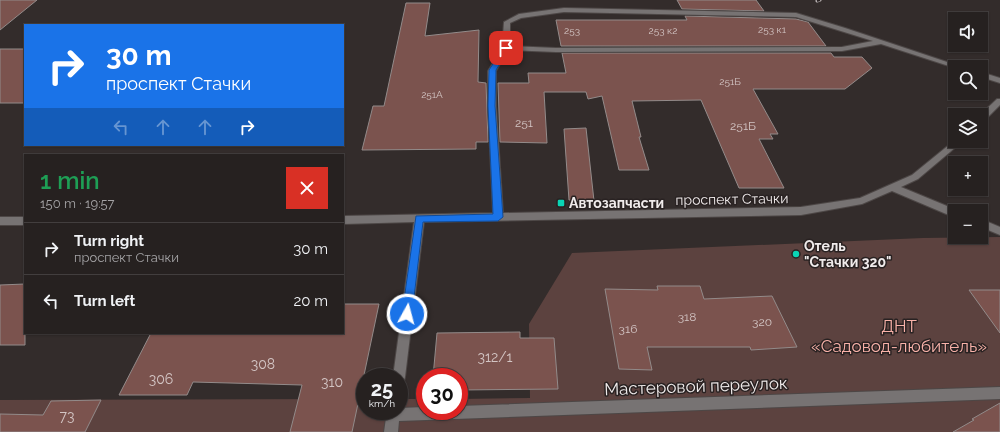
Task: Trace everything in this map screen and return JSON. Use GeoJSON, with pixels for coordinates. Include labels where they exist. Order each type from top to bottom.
{"type":"FeatureCollection","features":[{"type":"Feature","properties":{"kind":"street"},"geometry":{"type":"LineString","coordinates":[[498,217],[492,106],[492,70],[506,48],[507,22],[519,16],[564,10],[796,15],[948,64]]}},
{"type":"Feature","properties":{"kind":"street"},"geometry":{"type":"LineString","coordinates":[[506,48],[556,50],[842,49],[883,42]]}},
{"type":"Feature","properties":{"kind":"street"},"geometry":{"type":"LineString","coordinates":[[988,77],[1000,81]]}},
{"type":"Feature","properties":{"kind":"street"},"geometry":{"type":"LineString","coordinates":[[988,112],[1000,101]]}},
{"type":"Feature","properties":{"kind":"street","name":"проспект Стачки"},"geometry":{"type":"LineString","coordinates":[[344,220],[801,211],[862,201],[915,177],[950,148]]}},
{"type":"Feature","properties":{"kind":"street"},"geometry":{"type":"LineString","coordinates":[[891,187],[948,210]]}},
{"type":"Feature","properties":{"kind":"street"},"geometry":{"type":"LineString","coordinates":[[400,368],[419,219]]}},
{"type":"Feature","properties":{"kind":"street"},"geometry":{"type":"LineString","coordinates":[[0,221],[24,221]]}},
{"type":"Feature","properties":{"kind":"street"},"geometry":{"type":"LineString","coordinates":[[988,226],[1000,231]]}},
{"type":"Feature","properties":{"kind":"street","name":"Мастеровой переулок"},"geometry":{"type":"LineString","coordinates":[[408,413],[1000,393]]}},
{"type":"Feature","properties":{"kind":"street","name":"Мастеровой переулок"},"geometry":{"type":"LineString","coordinates":[[392,432],[393,420]]}},
{"type":"Feature","properties":{"kind":"green space","name":"ДНТ «Садовод-любитель»"},"geometry":{"type":"Polygon","coordinates":[[[988,237],[1000,237],[1000,432],[0,432],[0,400],[356,399],[356,420],[408,420],[408,399],[416,399],[416,420],[468,420],[468,399],[530,398],[529,324],[572,253],[923,238],[948,238],[948,244],[988,244],[988,237]]]}},
{"type":"Feature","properties":{"kind":"building"},"geometry":{"type":"Polygon","coordinates":[[[0,0],[37,0],[0,30],[0,0]]]}},
{"type":"Feature","properties":{"kind":"building"},"geometry":{"type":"Polygon","coordinates":[[[677,0],[756,0],[764,11],[682,9],[677,0]]]}},
{"type":"Feature","properties":{"kind":"building"},"geometry":{"type":"Polygon","coordinates":[[[406,3],[430,3],[425,36],[479,30],[478,82],[486,83],[488,142],[476,142],[476,149],[362,150],[373,106],[384,106],[406,3]]]}},
{"type":"Feature","properties":{"kind":"building"},"geometry":{"type":"Polygon","coordinates":[[[685,16],[796,19],[808,22],[826,46],[561,46],[556,20],[687,20],[685,16]]]}},
{"type":"Feature","properties":{"kind":"building"},"geometry":{"type":"Polygon","coordinates":[[[0,49],[24,49],[24,103],[0,103],[0,49]]]}},
{"type":"Feature","properties":{"kind":"building"},"geometry":{"type":"Polygon","coordinates":[[[562,53],[831,53],[834,57],[862,57],[872,68],[845,89],[753,89],[778,134],[770,134],[773,139],[759,139],[784,188],[739,188],[701,100],[632,101],[641,137],[639,137],[649,170],[619,170],[602,96],[588,99],[586,92],[544,92],[547,143],[500,142],[498,83],[529,83],[528,73],[566,73],[562,53]]]}},
{"type":"Feature","properties":{"kind":"building"},"geometry":{"type":"Polygon","coordinates":[[[586,128],[594,201],[569,200],[564,129],[586,128]]]}},
{"type":"Feature","properties":{"kind":"building"},"geometry":{"type":"Polygon","coordinates":[[[24,284],[25,345],[0,345],[0,285],[24,284]]]}},
{"type":"Feature","properties":{"kind":"building"},"geometry":{"type":"Polygon","coordinates":[[[657,286],[700,286],[704,299],[772,296],[797,347],[751,350],[750,347],[647,347],[652,370],[619,369],[605,289],[658,290],[657,286]]]}},
{"type":"Feature","properties":{"kind":"building"},"geometry":{"type":"Polygon","coordinates":[[[969,290],[1000,290],[1000,333],[969,290]]]}},
{"type":"Feature","properties":{"kind":"building"},"geometry":{"type":"Polygon","coordinates":[[[344,304],[379,304],[366,368],[356,368],[356,413],[352,432],[290,432],[302,385],[193,382],[187,395],[119,395],[150,334],[344,334],[344,304]]]}},
{"type":"Feature","properties":{"kind":"building"},"geometry":{"type":"Polygon","coordinates":[[[520,332],[520,338],[554,338],[558,389],[468,390],[468,368],[434,368],[437,333],[520,332]]]}},
{"type":"Feature","properties":{"kind":"building"},"geometry":{"type":"Polygon","coordinates":[[[101,400],[85,432],[0,432],[0,414],[43,415],[51,401],[101,400]]]}},
{"type":"Feature","properties":{"kind":"building"},"geometry":{"type":"Polygon","coordinates":[[[1000,403],[1000,432],[953,432],[974,420],[972,419],[1000,403]]]}},
{"type":"Feature","properties":{"kind":"place","name":"Автозапчасти"},"geometry":{"type":"Point","coordinates":[561,203]}},
{"type":"Feature","properties":{"kind":"place","name":"Отель \"Стачки 320\""},"geometry":{"type":"Point","coordinates":[796,254]}},
{"type":"Feature","properties":{"kind":"route"},"geometry":{"type":"LineString","coordinates":[[407,314],[419,219],[498,217],[492,106],[492,70],[506,48]]}}]}
